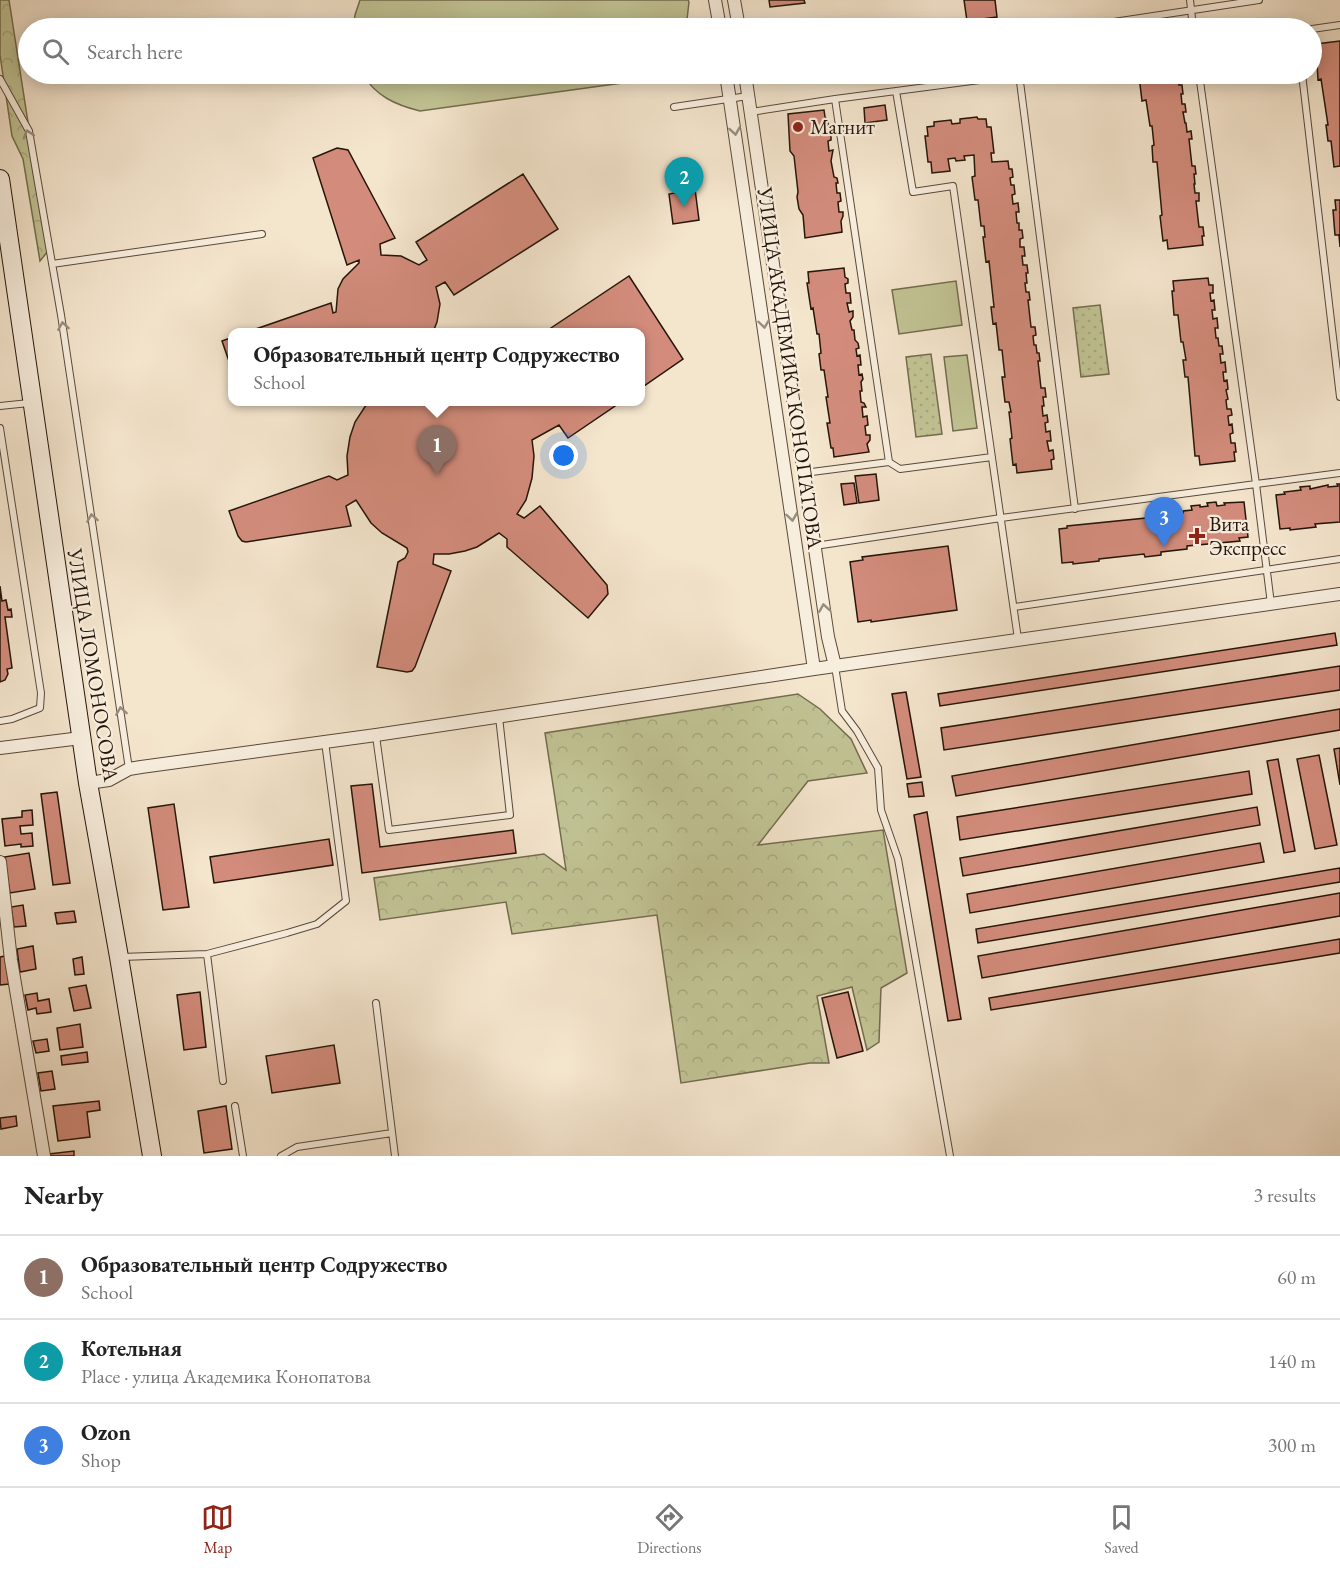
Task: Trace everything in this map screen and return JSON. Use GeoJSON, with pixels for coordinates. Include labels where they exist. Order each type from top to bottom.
{"type":"FeatureCollection","features":[{"type":"Feature","properties":{"kind":"main road","name":"УЛИЦА ЛОМОНОСОВА"},"geometry":{"type":"LineString","coordinates":[[1,190],[5,249],[32,402],[88,783],[152,1156]]}},
{"type":"Feature","properties":{"kind":"street"},"geometry":{"type":"LineString","coordinates":[[715,0],[718,18]]}},
{"type":"Feature","properties":{"kind":"street"},"geometry":{"type":"LineString","coordinates":[[734,0],[737,18]]}},
{"type":"Feature","properties":{"kind":"street","name":"УЛИЦА АКАДЕМИКА КОНОПАТОВА"},"geometry":{"type":"LineString","coordinates":[[728,84],[814,669]]}},
{"type":"Feature","properties":{"kind":"street","name":"УЛИЦА АКАДЕМИКА КОНОПАТОВА"},"geometry":{"type":"LineString","coordinates":[[746,84],[828,638],[835,666]]}},
{"type":"Feature","properties":{"kind":"street"},"geometry":{"type":"LineString","coordinates":[[88,783],[109,780],[129,769],[1340,594]]}},
{"type":"Feature","properties":{"kind":"street"},"geometry":{"type":"LineString","coordinates":[[0,748],[81,738]]}},
{"type":"Feature","properties":{"kind":"street"},"geometry":{"type":"LineString","coordinates":[[0,862],[11,960],[44,1156]]}},
{"type":"Feature","properties":{"kind":"lane"},"geometry":{"type":"LineString","coordinates":[[1190,0],[1192,18]]}},
{"type":"Feature","properties":{"kind":"lane"},"geometry":{"type":"LineString","coordinates":[[1139,18],[1259,0]]}},
{"type":"Feature","properties":{"kind":"lane"},"geometry":{"type":"LineString","coordinates":[[1322,27],[1340,25]]}},
{"type":"Feature","properties":{"kind":"lane"},"geometry":{"type":"LineString","coordinates":[[0,79],[29,131],[52,264],[129,769]]}},
{"type":"Feature","properties":{"kind":"lane"},"geometry":{"type":"LineString","coordinates":[[751,112],[947,84]]}},
{"type":"Feature","properties":{"kind":"lane"},"geometry":{"type":"LineString","coordinates":[[1020,84],[1075,508]]}},
{"type":"Feature","properties":{"kind":"lane"},"geometry":{"type":"LineString","coordinates":[[1200,84],[1271,604]]}},
{"type":"Feature","properties":{"kind":"lane"},"geometry":{"type":"LineString","coordinates":[[1303,84],[1340,397]]}},
{"type":"Feature","properties":{"kind":"lane"},"geometry":{"type":"LineString","coordinates":[[896,91],[913,192],[953,186],[1018,639]]}},
{"type":"Feature","properties":{"kind":"lane"},"geometry":{"type":"LineString","coordinates":[[674,106],[748,96]]}},
{"type":"Feature","properties":{"kind":"lane"},"geometry":{"type":"LineString","coordinates":[[835,99],[889,462]]}},
{"type":"Feature","properties":{"kind":"lane"},"geometry":{"type":"LineString","coordinates":[[52,264],[262,234]]}},
{"type":"Feature","properties":{"kind":"lane"},"geometry":{"type":"LineString","coordinates":[[0,406],[32,402]]}},
{"type":"Feature","properties":{"kind":"lane"},"geometry":{"type":"LineString","coordinates":[[0,428],[41,693],[40,708],[12,719],[0,721]]}},
{"type":"Feature","properties":{"kind":"lane"},"geometry":{"type":"LineString","coordinates":[[804,473],[889,462],[900,470],[992,457]]}},
{"type":"Feature","properties":{"kind":"lane"},"geometry":{"type":"LineString","coordinates":[[815,546],[1001,518],[1340,473]]}},
{"type":"Feature","properties":{"kind":"lane"},"geometry":{"type":"LineString","coordinates":[[1014,607],[1340,559]]}},
{"type":"Feature","properties":{"kind":"lane"},"geometry":{"type":"LineString","coordinates":[[835,666],[842,711],[857,731],[878,768],[881,810],[898,859],[950,1156]]}},
{"type":"Feature","properties":{"kind":"lane"},"geometry":{"type":"LineString","coordinates":[[376,735],[389,830],[510,815],[499,717]]}},
{"type":"Feature","properties":{"kind":"lane"},"geometry":{"type":"LineString","coordinates":[[119,957],[207,954],[317,924],[346,901],[325,742]]}},
{"type":"Feature","properties":{"kind":"lane"},"geometry":{"type":"LineString","coordinates":[[207,954],[223,1081]]}},
{"type":"Feature","properties":{"kind":"lane"},"geometry":{"type":"LineString","coordinates":[[376,1003],[395,1156]]}},
{"type":"Feature","properties":{"kind":"lane"},"geometry":{"type":"LineString","coordinates":[[236,1106],[243,1156]]}},
{"type":"Feature","properties":{"kind":"lane"},"geometry":{"type":"LineString","coordinates":[[281,1156],[297,1147],[392,1133]]}},
{"type":"Feature","properties":{"kind":"green space"},"geometry":{"type":"Polygon","coordinates":[[[0,0],[9,0],[18,58],[18,84],[22,84],[48,251],[40,261],[23,159],[12,136],[0,55],[0,0]]]}},
{"type":"Feature","properties":{"kind":"green space"},"geometry":{"type":"Polygon","coordinates":[[[360,0],[688,0],[689,2],[687,18],[355,18],[360,0]]]}},
{"type":"Feature","properties":{"kind":"green space"},"geometry":{"type":"Polygon","coordinates":[[[370,84],[615,84],[420,111],[387,98],[370,84]]]}},
{"type":"Feature","properties":{"kind":"green space"},"geometry":{"type":"Polygon","coordinates":[[[956,281],[962,325],[899,334],[892,290],[956,281]]]}},
{"type":"Feature","properties":{"kind":"green space"},"geometry":{"type":"Polygon","coordinates":[[[1100,305],[1109,374],[1081,377],[1073,308],[1100,305]]]}},
{"type":"Feature","properties":{"kind":"green space"},"geometry":{"type":"Polygon","coordinates":[[[931,354],[942,434],[916,437],[906,357],[931,354]]]}},
{"type":"Feature","properties":{"kind":"green space"},"geometry":{"type":"Polygon","coordinates":[[[967,355],[977,428],[953,431],[944,357],[967,355]]]}},
{"type":"Feature","properties":{"kind":"green space"},"geometry":{"type":"Polygon","coordinates":[[[798,694],[820,709],[851,739],[867,773],[808,781],[758,845],[883,830],[907,973],[881,988],[879,1042],[867,1050],[852,987],[817,996],[829,1063],[810,1063],[681,1083],[657,915],[512,934],[506,902],[380,920],[374,878],[544,854],[566,870],[545,733],[798,694]]]}},
{"type":"Feature","properties":{"kind":"building"},"geometry":{"type":"Polygon","coordinates":[[[769,0],[804,0],[805,3],[770,7],[769,0]]]}},
{"type":"Feature","properties":{"kind":"building"},"geometry":{"type":"Polygon","coordinates":[[[964,0],[995,0],[997,17],[967,18],[964,0]]]}},
{"type":"Feature","properties":{"kind":"building"},"geometry":{"type":"Polygon","coordinates":[[[1340,41],[1340,166],[1334,167],[1331,141],[1328,141],[1322,84],[1322,43],[1340,41]]]}},
{"type":"Feature","properties":{"kind":"building"},"geometry":{"type":"Polygon","coordinates":[[[1140,84],[1182,85],[1182,104],[1185,104],[1186,112],[1183,112],[1185,123],[1187,132],[1191,131],[1192,139],[1189,139],[1192,166],[1195,166],[1196,174],[1194,174],[1195,193],[1199,193],[1199,201],[1196,201],[1199,227],[1203,227],[1203,245],[1168,249],[1167,240],[1163,241],[1157,162],[1153,162],[1152,126],[1150,126],[1146,100],[1142,101],[1140,84]]]}},
{"type":"Feature","properties":{"kind":"building"},"geometry":{"type":"Polygon","coordinates":[[[885,105],[887,120],[865,123],[864,108],[885,105]]]}},
{"type":"Feature","properties":{"kind":"building"},"geometry":{"type":"Polygon","coordinates":[[[824,110],[828,121],[828,125],[825,126],[827,134],[830,133],[831,137],[828,141],[829,151],[833,150],[831,161],[834,177],[837,178],[838,183],[836,183],[837,193],[840,193],[839,212],[843,212],[842,232],[805,238],[803,215],[799,209],[797,197],[794,156],[790,151],[788,114],[824,110]]]}},
{"type":"Feature","properties":{"kind":"building"},"geometry":{"type":"Polygon","coordinates":[[[977,117],[986,119],[987,127],[991,127],[994,153],[991,153],[992,162],[1008,161],[1009,169],[1012,169],[1013,177],[1010,178],[1015,194],[1012,195],[1013,204],[1018,203],[1017,223],[1019,223],[1019,230],[1022,230],[1023,238],[1020,239],[1020,247],[1024,247],[1023,265],[1027,265],[1028,273],[1026,273],[1027,283],[1025,283],[1026,292],[1029,292],[1031,327],[1035,327],[1036,335],[1033,336],[1034,345],[1039,353],[1041,388],[1045,388],[1046,397],[1043,397],[1044,406],[1042,406],[1043,416],[1047,415],[1046,432],[1050,431],[1051,441],[1047,441],[1049,451],[1053,450],[1052,469],[1017,473],[1016,464],[1013,465],[1010,439],[1012,438],[1009,412],[1011,412],[1009,402],[1005,402],[1002,350],[999,350],[996,323],[993,324],[991,307],[994,307],[989,261],[986,262],[984,226],[981,226],[972,177],[975,176],[974,155],[964,156],[965,160],[948,159],[950,171],[932,173],[931,162],[928,162],[925,136],[928,136],[927,127],[934,126],[934,122],[951,120],[952,124],[960,123],[960,119],[977,117]]]}},
{"type":"Feature","properties":{"kind":"building"},"geometry":{"type":"Polygon","coordinates":[[[337,148],[348,150],[395,238],[380,244],[381,255],[401,256],[419,265],[427,260],[416,242],[523,174],[558,229],[454,295],[445,282],[436,287],[440,304],[435,328],[259,328],[331,303],[333,313],[336,312],[338,289],[343,279],[359,263],[359,260],[347,265],[313,158],[337,148]]]}},
{"type":"Feature","properties":{"kind":"building"},"geometry":{"type":"Polygon","coordinates":[[[695,189],[699,220],[673,224],[669,194],[695,189]]]}},
{"type":"Feature","properties":{"kind":"building"},"geometry":{"type":"Polygon","coordinates":[[[1335,200],[1340,200],[1340,247],[1339,235],[1335,235],[1333,210],[1336,210],[1335,200]]]}},
{"type":"Feature","properties":{"kind":"building"},"geometry":{"type":"Polygon","coordinates":[[[844,268],[845,277],[848,279],[848,283],[845,284],[846,293],[850,293],[851,303],[847,303],[849,312],[853,311],[850,321],[859,348],[856,349],[857,356],[860,355],[859,375],[862,374],[863,379],[862,391],[860,391],[861,402],[866,407],[862,407],[863,417],[867,416],[866,435],[870,435],[870,440],[867,444],[869,452],[834,457],[827,423],[830,423],[826,397],[828,397],[824,370],[821,370],[819,334],[817,334],[813,308],[811,309],[807,283],[809,283],[808,272],[844,268]]]}},
{"type":"Feature","properties":{"kind":"building"},"geometry":{"type":"Polygon","coordinates":[[[629,276],[683,359],[645,385],[645,328],[551,328],[629,276]]]}},
{"type":"Feature","properties":{"kind":"building"},"geometry":{"type":"Polygon","coordinates":[[[1208,278],[1209,285],[1213,285],[1213,293],[1210,293],[1211,301],[1214,300],[1213,319],[1217,318],[1218,328],[1215,328],[1219,346],[1222,346],[1221,363],[1225,362],[1226,372],[1223,372],[1228,389],[1226,390],[1227,409],[1231,409],[1232,415],[1228,416],[1233,433],[1230,434],[1231,443],[1235,443],[1236,452],[1234,452],[1235,461],[1200,465],[1199,456],[1195,456],[1188,377],[1185,377],[1183,360],[1186,360],[1178,315],[1174,315],[1172,291],[1174,291],[1173,281],[1208,278]]]}},
{"type":"Feature","properties":{"kind":"building"},"geometry":{"type":"Polygon","coordinates":[[[228,339],[228,358],[222,341],[228,339]]]}},
{"type":"Feature","properties":{"kind":"building"},"geometry":{"type":"Polygon","coordinates":[[[365,406],[615,406],[568,438],[559,425],[532,440],[534,456],[532,478],[526,500],[517,514],[524,518],[540,506],[607,585],[608,594],[588,618],[507,547],[507,539],[499,533],[477,547],[465,551],[434,554],[433,564],[451,571],[415,667],[412,671],[407,672],[377,667],[398,562],[405,558],[407,548],[382,533],[371,523],[356,500],[346,506],[351,526],[246,542],[238,536],[229,511],[329,476],[337,480],[348,475],[347,456],[355,422],[365,406]]]}},
{"type":"Feature","properties":{"kind":"building"},"geometry":{"type":"Polygon","coordinates":[[[876,474],[879,500],[859,503],[855,476],[876,474]]]}},
{"type":"Feature","properties":{"kind":"building"},"geometry":{"type":"Polygon","coordinates":[[[854,483],[857,503],[844,505],[841,484],[854,483]]]}},
{"type":"Feature","properties":{"kind":"building"},"geometry":{"type":"Polygon","coordinates":[[[1337,484],[1340,484],[1340,522],[1315,524],[1316,527],[1280,529],[1276,495],[1301,490],[1300,487],[1310,486],[1310,489],[1328,485],[1328,487],[1338,486],[1337,484]]]}},
{"type":"Feature","properties":{"kind":"building"},"geometry":{"type":"Polygon","coordinates":[[[1216,502],[1217,506],[1225,505],[1224,503],[1244,502],[1248,537],[1239,538],[1240,541],[1187,546],[1187,549],[1161,552],[1161,555],[1145,557],[1144,554],[1073,564],[1073,562],[1062,563],[1059,529],[1067,528],[1067,526],[1146,518],[1146,515],[1183,513],[1183,511],[1192,510],[1191,506],[1208,506],[1207,503],[1216,502]]]}},
{"type":"Feature","properties":{"kind":"building"},"geometry":{"type":"Polygon","coordinates":[[[948,546],[957,610],[858,622],[850,562],[863,560],[862,557],[948,546]]]}},
{"type":"Feature","properties":{"kind":"building"},"geometry":{"type":"Polygon","coordinates":[[[0,586],[2,601],[6,600],[8,610],[11,609],[12,617],[5,617],[12,668],[7,669],[8,674],[5,680],[0,682],[0,586]]]}},
{"type":"Feature","properties":{"kind":"building"},"geometry":{"type":"Polygon","coordinates":[[[1335,633],[1337,645],[940,706],[938,694],[1335,633]]]}},
{"type":"Feature","properties":{"kind":"building"},"geometry":{"type":"Polygon","coordinates":[[[1340,666],[1340,690],[944,750],[941,728],[1340,666]]]}},
{"type":"Feature","properties":{"kind":"building"},"geometry":{"type":"Polygon","coordinates":[[[906,692],[921,777],[907,779],[892,694],[906,692]]]}},
{"type":"Feature","properties":{"kind":"building"},"geometry":{"type":"Polygon","coordinates":[[[1340,709],[1340,730],[956,796],[952,776],[1340,709]]]}},
{"type":"Feature","properties":{"kind":"building"},"geometry":{"type":"Polygon","coordinates":[[[1340,748],[1340,785],[1334,749],[1340,748]]]}},
{"type":"Feature","properties":{"kind":"building"},"geometry":{"type":"Polygon","coordinates":[[[1319,755],[1337,845],[1315,849],[1297,759],[1319,755]]]}},
{"type":"Feature","properties":{"kind":"building"},"geometry":{"type":"Polygon","coordinates":[[[1278,759],[1295,851],[1284,853],[1267,761],[1278,759]]]}},
{"type":"Feature","properties":{"kind":"building"},"geometry":{"type":"Polygon","coordinates":[[[1249,771],[1252,794],[960,840],[957,817],[1249,771]]]}},
{"type":"Feature","properties":{"kind":"building"},"geometry":{"type":"Polygon","coordinates":[[[922,782],[924,796],[909,797],[907,784],[922,782]]]}},
{"type":"Feature","properties":{"kind":"building"},"geometry":{"type":"Polygon","coordinates":[[[372,784],[380,847],[513,830],[516,853],[362,873],[351,786],[372,784]]]}},
{"type":"Feature","properties":{"kind":"building"},"geometry":{"type":"Polygon","coordinates":[[[57,792],[70,883],[53,885],[41,794],[57,792]]]}},
{"type":"Feature","properties":{"kind":"building"},"geometry":{"type":"Polygon","coordinates":[[[174,804],[189,907],[163,910],[148,808],[174,804]]]}},
{"type":"Feature","properties":{"kind":"building"},"geometry":{"type":"Polygon","coordinates":[[[1257,807],[1260,825],[963,876],[960,858],[1257,807]]]}},
{"type":"Feature","properties":{"kind":"building"},"geometry":{"type":"Polygon","coordinates":[[[32,810],[33,825],[20,826],[21,834],[32,833],[33,846],[21,847],[21,844],[5,846],[2,819],[22,817],[22,811],[32,810]]]}},
{"type":"Feature","properties":{"kind":"building"},"geometry":{"type":"Polygon","coordinates":[[[927,812],[961,1019],[948,1021],[914,815],[927,812]]]}},
{"type":"Feature","properties":{"kind":"building"},"geometry":{"type":"Polygon","coordinates":[[[329,839],[333,865],[214,883],[210,857],[329,839]]]}},
{"type":"Feature","properties":{"kind":"building"},"geometry":{"type":"Polygon","coordinates":[[[1260,843],[1264,862],[970,913],[967,894],[1260,843]]]}},
{"type":"Feature","properties":{"kind":"building"},"geometry":{"type":"Polygon","coordinates":[[[29,853],[35,889],[10,893],[4,857],[29,853]]]}},
{"type":"Feature","properties":{"kind":"building"},"geometry":{"type":"Polygon","coordinates":[[[1340,868],[1340,882],[978,943],[976,929],[1340,868]]]}},
{"type":"Feature","properties":{"kind":"building"},"geometry":{"type":"Polygon","coordinates":[[[1340,893],[1340,916],[982,978],[978,956],[1340,893]]]}},
{"type":"Feature","properties":{"kind":"building"},"geometry":{"type":"Polygon","coordinates":[[[23,905],[26,926],[14,927],[11,907],[23,905]]]}},
{"type":"Feature","properties":{"kind":"building"},"geometry":{"type":"Polygon","coordinates":[[[74,911],[76,922],[57,924],[55,913],[74,911]]]}},
{"type":"Feature","properties":{"kind":"building"},"geometry":{"type":"Polygon","coordinates":[[[1340,939],[1340,953],[991,1010],[989,998],[1340,939]]]}},
{"type":"Feature","properties":{"kind":"building"},"geometry":{"type":"Polygon","coordinates":[[[33,946],[36,969],[20,972],[17,949],[33,946]]]}},
{"type":"Feature","properties":{"kind":"building"},"geometry":{"type":"Polygon","coordinates":[[[5,956],[9,984],[0,985],[0,957],[5,956]]]}},
{"type":"Feature","properties":{"kind":"building"},"geometry":{"type":"Polygon","coordinates":[[[82,957],[84,974],[75,975],[73,959],[82,957]]]}},
{"type":"Feature","properties":{"kind":"building"},"geometry":{"type":"Polygon","coordinates":[[[86,985],[91,1008],[74,1011],[69,988],[86,985]]]}},
{"type":"Feature","properties":{"kind":"building"},"geometry":{"type":"Polygon","coordinates":[[[200,992],[206,1047],[184,1050],[177,995],[200,992]]]}},
{"type":"Feature","properties":{"kind":"building"},"geometry":{"type":"Polygon","coordinates":[[[848,992],[863,1051],[837,1058],[822,998],[848,992]]]}},
{"type":"Feature","properties":{"kind":"building"},"geometry":{"type":"Polygon","coordinates":[[[37,993],[38,1001],[49,999],[51,1012],[37,1014],[36,1008],[28,1010],[25,995],[37,993]]]}},
{"type":"Feature","properties":{"kind":"building"},"geometry":{"type":"Polygon","coordinates":[[[80,1024],[83,1047],[60,1050],[57,1028],[80,1024]]]}},
{"type":"Feature","properties":{"kind":"building"},"geometry":{"type":"Polygon","coordinates":[[[47,1039],[49,1051],[36,1053],[33,1041],[47,1039]]]}},
{"type":"Feature","properties":{"kind":"building"},"geometry":{"type":"Polygon","coordinates":[[[334,1045],[340,1083],[272,1093],[266,1056],[334,1045]]]}},
{"type":"Feature","properties":{"kind":"building"},"geometry":{"type":"Polygon","coordinates":[[[87,1052],[88,1062],[62,1065],[61,1056],[87,1052]]]}},
{"type":"Feature","properties":{"kind":"building"},"geometry":{"type":"Polygon","coordinates":[[[52,1071],[55,1089],[41,1091],[38,1073],[52,1071]]]}},
{"type":"Feature","properties":{"kind":"building"},"geometry":{"type":"Polygon","coordinates":[[[99,1101],[100,1110],[87,1112],[90,1137],[58,1141],[53,1106],[99,1101]]]}},
{"type":"Feature","properties":{"kind":"building"},"geometry":{"type":"Polygon","coordinates":[[[226,1106],[232,1149],[204,1153],[198,1111],[226,1106]]]}},
{"type":"Feature","properties":{"kind":"building"},"geometry":{"type":"Polygon","coordinates":[[[16,1116],[17,1126],[1,1129],[0,1118],[16,1116]]]}},
{"type":"Feature","properties":{"kind":"building"},"geometry":{"type":"Polygon","coordinates":[[[74,1151],[74,1156],[49,1156],[49,1154],[74,1151]]]}},
{"type":"Feature","properties":{"kind":"place","name":"Магнит"},"geometry":{"type":"Point","coordinates":[798,127]}},
{"type":"Feature","properties":{"kind":"place","name":"Котельная"},"geometry":{"type":"Point","coordinates":[684,207]}},
{"type":"Feature","properties":{"kind":"place","name":"Образовательный центр Содружество"},"geometry":{"type":"Point","coordinates":[437,475]}},
{"type":"Feature","properties":{"kind":"place","name":"Вита Экспресс"},"geometry":{"type":"Point","coordinates":[1197,536]}},
{"type":"Feature","properties":{"kind":"place","name":"Ozon"},"geometry":{"type":"Point","coordinates":[1164,547]}}]}
